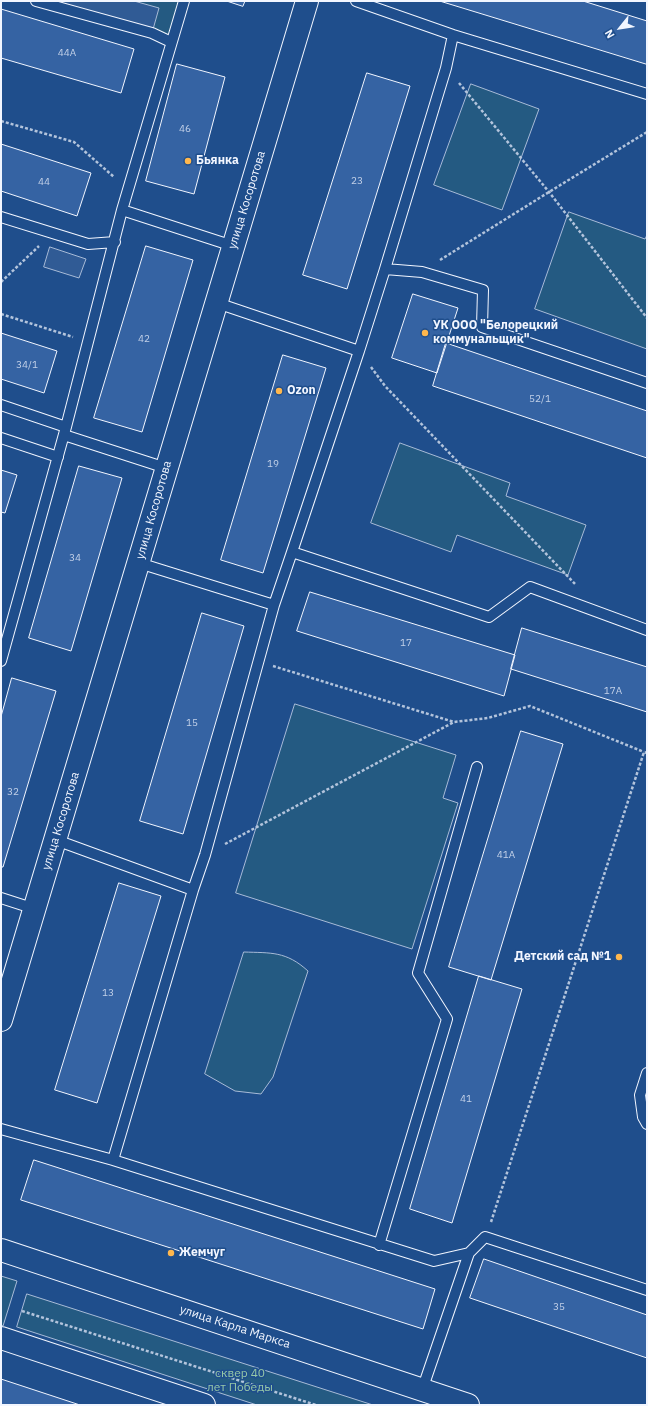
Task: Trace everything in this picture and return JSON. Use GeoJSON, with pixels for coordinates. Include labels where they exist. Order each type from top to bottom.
{"type":"FeatureCollection","features":[{"type":"Feature","properties":{"kind":"street","name":"улица Косоротова"},"geometry":{"type":"LineString","coordinates":[[1,1020],[139,563],[166,468],[308,1]]}},
{"type":"Feature","properties":{"kind":"street","name":"улица Карла Маркса"},"geometry":{"type":"LineString","coordinates":[[1,1250],[468,1405]]}},
{"type":"Feature","properties":{"kind":"street"},"geometry":{"type":"LineString","coordinates":[[1,1338],[204,1405]]}},
{"type":"Feature","properties":{"kind":"lane"},"geometry":{"type":"LineString","coordinates":[[36,1],[152,33],[171,42]]}},
{"type":"Feature","properties":{"kind":"lane"},"geometry":{"type":"LineString","coordinates":[[1,660],[89,342],[122,210],[184,1]]}},
{"type":"Feature","properties":{"kind":"lane"},"geometry":{"type":"LineString","coordinates":[[356,1],[453,35],[647,94]]}},
{"type":"Feature","properties":{"kind":"lane"},"geometry":{"type":"LineString","coordinates":[[113,1160],[193,890],[205,855],[274,605],[385,269],[446,68],[453,35]]}},
{"type":"Feature","properties":{"kind":"lane"},"geometry":{"type":"LineString","coordinates":[[122,210],[233,246]]}},
{"type":"Feature","properties":{"kind":"lane"},"geometry":{"type":"LineString","coordinates":[[1,217],[88,244],[115,242]]}},
{"type":"Feature","properties":{"kind":"lane"},"geometry":{"type":"LineString","coordinates":[[385,269],[422,272],[483,290],[482,327],[647,383]]}},
{"type":"Feature","properties":{"kind":"lane"},"geometry":{"type":"LineString","coordinates":[[217,303],[359,351]]}},
{"type":"Feature","properties":{"kind":"lane"},"geometry":{"type":"LineString","coordinates":[[1,405],[65,431],[166,468]]}},
{"type":"Feature","properties":{"kind":"lane"},"geometry":{"type":"LineString","coordinates":[[1,438],[58,456]]}},
{"type":"Feature","properties":{"kind":"lane"},"geometry":{"type":"LineString","coordinates":[[292,552],[489,617],[530,587],[647,630]]}},
{"type":"Feature","properties":{"kind":"lane"},"geometry":{"type":"LineString","coordinates":[[139,563],[274,605]]}},
{"type":"Feature","properties":{"kind":"lane"},"geometry":{"type":"LineString","coordinates":[[379,1245],[447,1019],[418,973],[477,767]]}},
{"type":"Feature","properties":{"kind":"lane"},"geometry":{"type":"LineString","coordinates":[[56,840],[193,890]]}},
{"type":"Feature","properties":{"kind":"lane"},"geometry":{"type":"LineString","coordinates":[[1,898],[34,909]]}},
{"type":"Feature","properties":{"kind":"lane"},"geometry":{"type":"LineString","coordinates":[[647,1073],[640,1095],[643,1118],[647,1124]]}},
{"type":"Feature","properties":{"kind":"lane"},"geometry":{"type":"LineString","coordinates":[[1,1129],[113,1160],[379,1245],[434,1261],[469,1254]]}},
{"type":"Feature","properties":{"kind":"lane"},"geometry":{"type":"LineString","coordinates":[[422,1390],[469,1254],[485,1237],[647,1290]]}},
{"type":"Feature","properties":{"kind":"path"},"geometry":{"type":"LineString","coordinates":[[446,68],[549,192],[647,318]]}},
{"type":"Feature","properties":{"kind":"path"},"geometry":{"type":"LineString","coordinates":[[1,121],[74,142],[128,189]]}},
{"type":"Feature","properties":{"kind":"path"},"geometry":{"type":"LineString","coordinates":[[422,272],[647,132]]}},
{"type":"Feature","properties":{"kind":"path"},"geometry":{"type":"LineString","coordinates":[[1,282],[52,233]]}},
{"type":"Feature","properties":{"kind":"path"},"geometry":{"type":"LineString","coordinates":[[1,314],[89,342]]}},
{"type":"Feature","properties":{"kind":"path"},"geometry":{"type":"LineString","coordinates":[[359,351],[385,386],[603,614]]}},
{"type":"Feature","properties":{"kind":"path"},"geometry":{"type":"LineString","coordinates":[[259,662],[454,722]]}},
{"type":"Feature","properties":{"kind":"path"},"geometry":{"type":"LineString","coordinates":[[205,855],[454,722],[488,718],[530,706],[645,753],[485,1237]]}},
{"type":"Feature","properties":{"kind":"path"},"geometry":{"type":"LineString","coordinates":[[22,1311],[316,1405]]}},
{"type":"Feature","properties":{"kind":"green space"},"geometry":{"type":"Polygon","coordinates":[[[134,1],[184,1],[171,42],[152,33],[134,1]]]}},
{"type":"Feature","properties":{"kind":"green space"},"geometry":{"type":"Polygon","coordinates":[[[471,84],[539,109],[502,210],[434,185],[471,84]]]}},
{"type":"Feature","properties":{"kind":"green space"},"geometry":{"type":"Polygon","coordinates":[[[569,212],[645,239],[647,235],[647,349],[535,309],[569,212]]]}},
{"type":"Feature","properties":{"kind":"green space"},"geometry":{"type":"Polygon","coordinates":[[[400,443],[510,483],[506,496],[586,525],[568,575],[457,535],[451,552],[371,523],[400,443]]]}},
{"type":"Feature","properties":{"kind":"green space"},"geometry":{"type":"Polygon","coordinates":[[[295,704],[456,755],[443,798],[458,803],[412,949],[236,893],[295,704]]]}},
{"type":"Feature","properties":{"kind":"green space"},"geometry":{"type":"Polygon","coordinates":[[[244,952],[270,953],[285,956],[300,964],[308,971],[273,1077],[261,1094],[235,1091],[205,1074],[244,952]]]}},
{"type":"Feature","properties":{"kind":"green space"},"geometry":{"type":"Polygon","coordinates":[[[1,1276],[17,1281],[3,1326],[1,1325],[1,1276]]]}},
{"type":"Feature","properties":{"kind":"green space","name":"сквер 40 лет Победы"},"geometry":{"type":"Polygon","coordinates":[[[27,1294],[373,1405],[257,1405],[17,1327],[27,1294]]]}},
{"type":"Feature","properties":{"kind":"shaded area"},"geometry":{"type":"Polygon","coordinates":[[[36,1],[134,1],[159,8],[152,33],[36,1]]]}},
{"type":"Feature","properties":{"kind":"shaded area"},"geometry":{"type":"Polygon","coordinates":[[[50,247],[86,259],[79,278],[44,267],[50,247]]]}},
{"type":"Feature","properties":{"kind":"building"},"geometry":{"type":"Polygon","coordinates":[[[227,1],[245,1],[243,6],[227,1]]]}},
{"type":"Feature","properties":{"kind":"building"},"geometry":{"type":"Polygon","coordinates":[[[440,1],[583,1],[647,21],[647,64],[440,1]]]}},
{"type":"Feature","properties":{"kind":"building"},"geometry":{"type":"Polygon","coordinates":[[[1,9],[134,49],[121,93],[1,58],[1,9]]]}},
{"type":"Feature","properties":{"kind":"building"},"geometry":{"type":"Polygon","coordinates":[[[177,64],[225,77],[194,194],[146,181],[177,64]]]}},
{"type":"Feature","properties":{"kind":"building"},"geometry":{"type":"Polygon","coordinates":[[[367,73],[410,86],[347,289],[303,275],[367,73]]]}},
{"type":"Feature","properties":{"kind":"building"},"geometry":{"type":"Polygon","coordinates":[[[1,144],[91,173],[77,216],[1,191],[1,144]]]}},
{"type":"Feature","properties":{"kind":"building"},"geometry":{"type":"Polygon","coordinates":[[[146,246],[193,260],[142,432],[94,418],[146,246]]]}},
{"type":"Feature","properties":{"kind":"building","name":"УК ООО \"Белорецкий коммунальщик\""},"geometry":{"type":"Polygon","coordinates":[[[413,294],[458,308],[437,373],[392,358],[413,294]]]}},
{"type":"Feature","properties":{"kind":"building"},"geometry":{"type":"Polygon","coordinates":[[[1,333],[57,351],[44,393],[1,379],[1,333]]]}},
{"type":"Feature","properties":{"kind":"building"},"geometry":{"type":"Polygon","coordinates":[[[446,343],[647,411],[647,458],[433,386],[446,343]]]}},
{"type":"Feature","properties":{"kind":"building"},"geometry":{"type":"Polygon","coordinates":[[[283,355],[326,368],[263,573],[221,560],[283,355]]]}},
{"type":"Feature","properties":{"kind":"building"},"geometry":{"type":"Polygon","coordinates":[[[79,466],[122,478],[71,651],[29,638],[79,466]]]}},
{"type":"Feature","properties":{"kind":"building"},"geometry":{"type":"Polygon","coordinates":[[[1,470],[17,475],[5,513],[1,512],[1,470]]]}},
{"type":"Feature","properties":{"kind":"building"},"geometry":{"type":"Polygon","coordinates":[[[310,592],[515,655],[504,696],[297,631],[310,592]]]}},
{"type":"Feature","properties":{"kind":"building"},"geometry":{"type":"Polygon","coordinates":[[[202,613],[244,626],[183,834],[140,821],[202,613]]]}},
{"type":"Feature","properties":{"kind":"building"},"geometry":{"type":"Polygon","coordinates":[[[522,628],[647,667],[647,712],[511,669],[522,628]]]}},
{"type":"Feature","properties":{"kind":"building"},"geometry":{"type":"Polygon","coordinates":[[[12,678],[56,691],[3,867],[1,867],[1,717],[12,678]]]}},
{"type":"Feature","properties":{"kind":"building"},"geometry":{"type":"Polygon","coordinates":[[[521,731],[563,744],[491,980],[449,967],[521,731]]]}},
{"type":"Feature","properties":{"kind":"building"},"geometry":{"type":"Polygon","coordinates":[[[119,883],[161,896],[97,1103],[55,1090],[119,883]]]}},
{"type":"Feature","properties":{"kind":"building"},"geometry":{"type":"Polygon","coordinates":[[[479,976],[522,989],[452,1223],[410,1209],[479,976]]]}},
{"type":"Feature","properties":{"kind":"building"},"geometry":{"type":"Polygon","coordinates":[[[34,1160],[435,1289],[423,1329],[21,1200],[34,1160]]]}},
{"type":"Feature","properties":{"kind":"building"},"geometry":{"type":"Polygon","coordinates":[[[484,1259],[647,1315],[647,1358],[470,1298],[484,1259]]]}},
{"type":"Feature","properties":{"kind":"building"},"geometry":{"type":"Polygon","coordinates":[[[1,1379],[80,1405],[1,1405],[1,1379]]]}},
{"type":"Feature","properties":{"kind":"place","name":"Бьянка"},"geometry":{"type":"Point","coordinates":[188,161]}},
{"type":"Feature","properties":{"kind":"place","name":"УК ООО \"Белорецкий коммунальщик\""},"geometry":{"type":"Point","coordinates":[425,333]}},
{"type":"Feature","properties":{"kind":"place","name":"Ozon"},"geometry":{"type":"Point","coordinates":[279,391]}},
{"type":"Feature","properties":{"kind":"place","name":"Детский сад №1"},"geometry":{"type":"Point","coordinates":[619,957]}},
{"type":"Feature","properties":{"kind":"place","name":"Жемчуг"},"geometry":{"type":"Point","coordinates":[171,1253]}}]}
